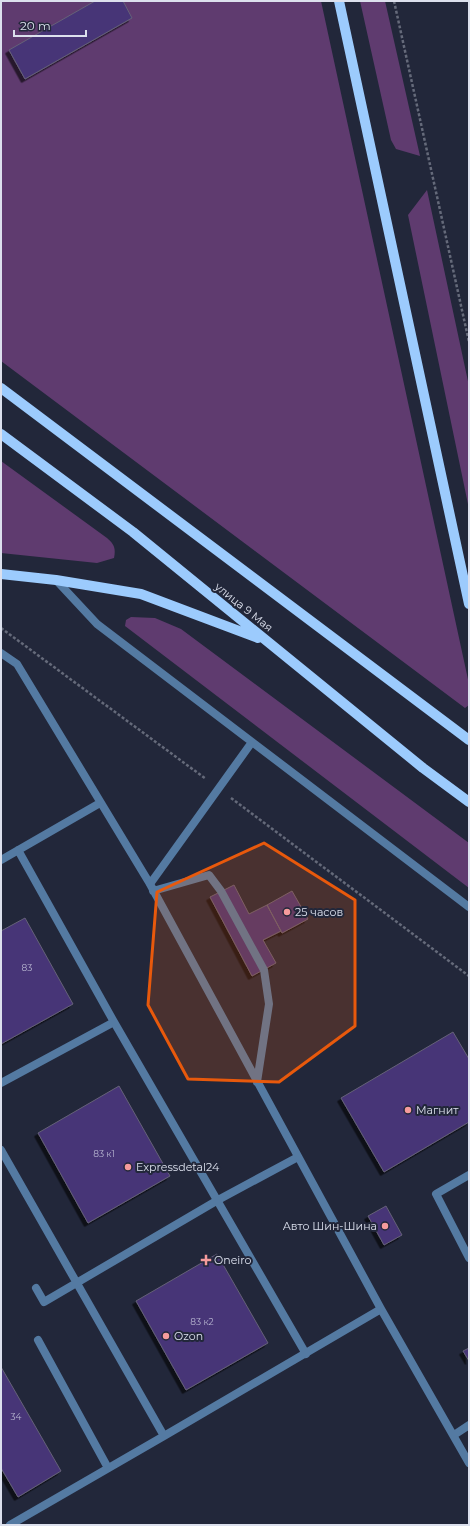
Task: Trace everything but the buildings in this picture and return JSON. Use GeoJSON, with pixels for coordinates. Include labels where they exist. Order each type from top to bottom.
{"type":"FeatureCollection","features":[{"type":"Feature","properties":{"kind":"main road"},"geometry":{"type":"LineString","coordinates":[[339,1],[469,604]]}},
{"type":"Feature","properties":{"kind":"main road"},"geometry":{"type":"LineString","coordinates":[[1,388],[469,740]]}},
{"type":"Feature","properties":{"kind":"main road","name":"улица 9 Мая"},"geometry":{"type":"LineString","coordinates":[[1,434],[133,532],[423,768],[469,802]]}},
{"type":"Feature","properties":{"kind":"main road"},"geometry":{"type":"LineString","coordinates":[[1,574],[56,580],[141,594],[267,641]]}},
{"type":"Feature","properties":{"kind":"lane"},"geometry":{"type":"LineString","coordinates":[[56,580],[97,624],[469,907]]}},
{"type":"Feature","properties":{"kind":"lane"},"geometry":{"type":"LineString","coordinates":[[1,653],[17,664],[151,888],[381,1309],[469,1463]]}},
{"type":"Feature","properties":{"kind":"lane"},"geometry":{"type":"LineString","coordinates":[[151,888],[252,742]]}},
{"type":"Feature","properties":{"kind":"lane"},"geometry":{"type":"LineString","coordinates":[[1,860],[100,803]]}},
{"type":"Feature","properties":{"kind":"lane"},"geometry":{"type":"LineString","coordinates":[[18,850],[114,1022],[306,1354]]}},
{"type":"Feature","properties":{"kind":"lane"},"geometry":{"type":"LineString","coordinates":[[151,888],[209,875],[221,891],[264,970],[269,1004],[257,1082]]}},
{"type":"Feature","properties":{"kind":"lane"},"geometry":{"type":"LineString","coordinates":[[1,1083],[114,1022]]}},
{"type":"Feature","properties":{"kind":"lane"},"geometry":{"type":"LineString","coordinates":[[1,1150],[164,1436]]}},
{"type":"Feature","properties":{"kind":"lane"},"geometry":{"type":"LineString","coordinates":[[36,1288],[44,1302],[218,1200],[298,1157]]}},
{"type":"Feature","properties":{"kind":"lane"},"geometry":{"type":"LineString","coordinates":[[469,1175],[436,1194],[469,1258]]}},
{"type":"Feature","properties":{"kind":"lane"},"geometry":{"type":"LineString","coordinates":[[10,1525],[381,1309]]}},
{"type":"Feature","properties":{"kind":"lane"},"geometry":{"type":"LineString","coordinates":[[38,1340],[108,1468]]}},
{"type":"Feature","properties":{"kind":"lane"},"geometry":{"type":"LineString","coordinates":[[454,1435],[469,1425]]}},
{"type":"Feature","properties":{"kind":"path"},"geometry":{"type":"LineString","coordinates":[[394,1],[469,342]]}},
{"type":"Feature","properties":{"kind":"path"},"geometry":{"type":"LineString","coordinates":[[1,628],[469,976]]}},
{"type":"Feature","properties":{"kind":"highlighted area"},"geometry":{"type":"Polygon","coordinates":[[[264,843],[355,900],[355,1026],[279,1082],[188,1079],[148,1005],[157,892],[264,843]]]}},
{"type":"Feature","properties":{"kind":"shaded area"},"geometry":{"type":"Polygon","coordinates":[[[1,1],[321,1],[469,684],[469,705],[465,708],[1,361],[1,1]]]}},
{"type":"Feature","properties":{"kind":"shaded area"},"geometry":{"type":"Polygon","coordinates":[[[360,1],[385,1],[420,156],[396,149],[391,140],[360,1]]]}},
{"type":"Feature","properties":{"kind":"shaded area"},"geometry":{"type":"Polygon","coordinates":[[[427,190],[469,386],[469,509],[408,215],[427,190]]]}},
{"type":"Feature","properties":{"kind":"shaded area"},"geometry":{"type":"Polygon","coordinates":[[[1,461],[107,538],[114,546],[114,558],[97,563],[1,553],[1,461]]]}},
{"type":"Feature","properties":{"kind":"shaded area"},"geometry":{"type":"Polygon","coordinates":[[[131,617],[155,618],[181,629],[469,843],[469,888],[125,626],[126,620],[131,617]]]}},
{"type":"Feature","properties":{"kind":"place","name":"25 часов"},"geometry":{"type":"Point","coordinates":[287,912]}},
{"type":"Feature","properties":{"kind":"place","name":"Магнит"},"geometry":{"type":"Point","coordinates":[408,1110]}},
{"type":"Feature","properties":{"kind":"place","name":"Expressdetal24"},"geometry":{"type":"Point","coordinates":[128,1167]}},
{"type":"Feature","properties":{"kind":"place","name":"Авто Шин-Шина"},"geometry":{"type":"Point","coordinates":[385,1226]}},
{"type":"Feature","properties":{"kind":"place","name":"Oneiro"},"geometry":{"type":"Point","coordinates":[206,1260]}},
{"type":"Feature","properties":{"kind":"place","name":"Ozon"},"geometry":{"type":"Point","coordinates":[166,1336]}}]}
